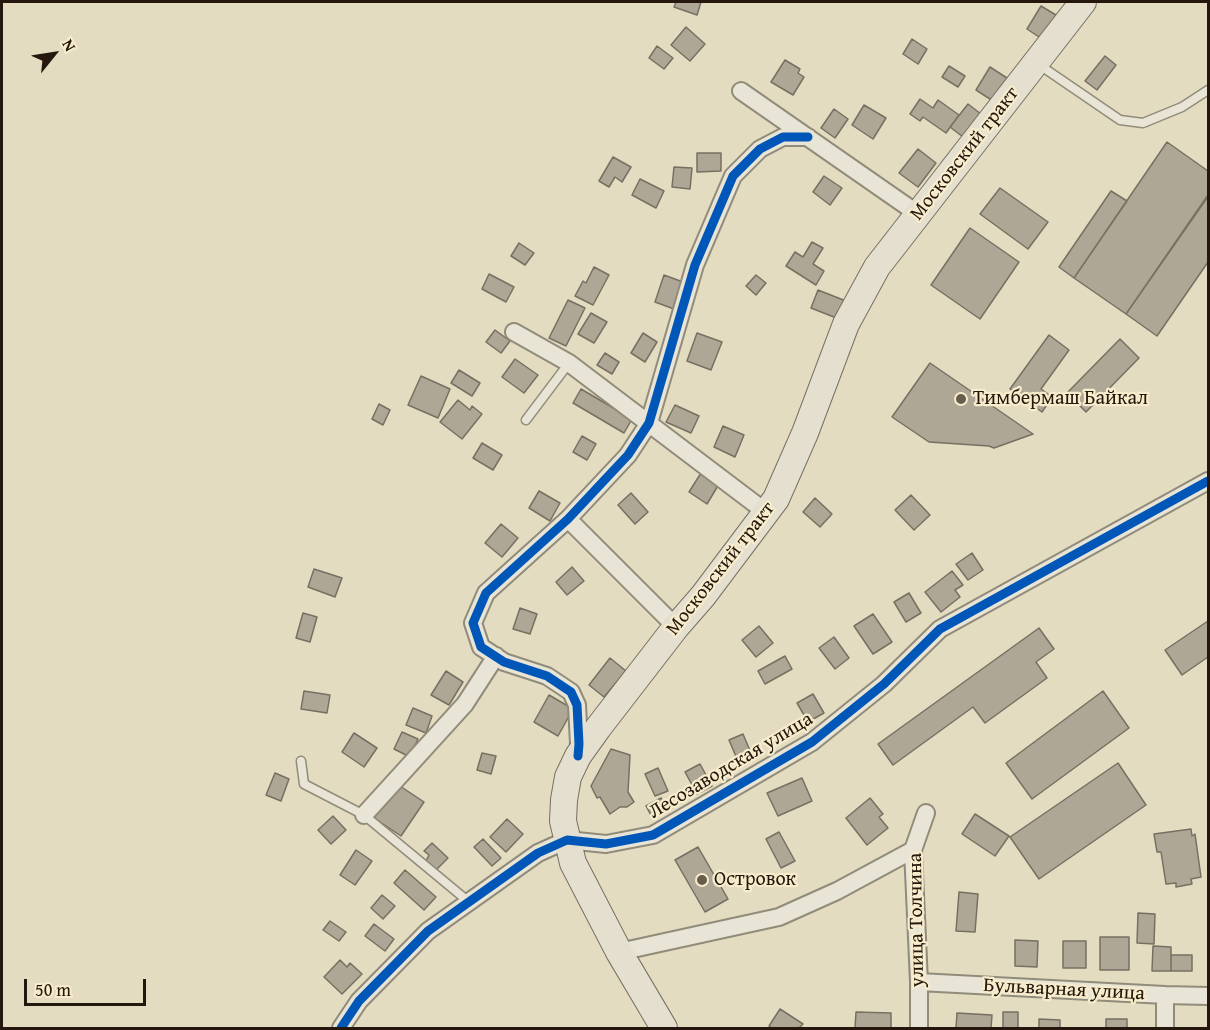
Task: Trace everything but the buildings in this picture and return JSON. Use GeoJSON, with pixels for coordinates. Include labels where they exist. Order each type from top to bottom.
{"type":"FeatureCollection","features":[{"type":"Feature","properties":{"kind":"main road","name":"Московский тракт"},"geometry":{"type":"LineString","coordinates":[[664,1029],[619,952],[573,863],[563,821],[568,777],[578,756],[776,499],[805,433],[846,324],[877,267],[1083,2]]}},
{"type":"Feature","properties":{"kind":"street"},"geometry":{"type":"LineString","coordinates":[[741,91],[918,214]]}},
{"type":"Feature","properties":{"kind":"street"},"geometry":{"type":"LineString","coordinates":[[578,756],[577,705],[571,692],[547,676],[504,662],[481,647],[472,623],[486,593],[568,519],[628,455],[649,423],[695,265],[733,176],[760,149],[783,137],[808,137]]}},
{"type":"Feature","properties":{"kind":"street"},"geometry":{"type":"LineString","coordinates":[[514,332],[569,363],[767,513]]}},
{"type":"Feature","properties":{"kind":"street","name":"Лесозаводская улица"},"geometry":{"type":"LineString","coordinates":[[567,840],[606,844],[653,835],[812,742],[884,684],[940,629],[1209,482]]}},
{"type":"Feature","properties":{"kind":"street"},"geometry":{"type":"LineString","coordinates":[[568,519],[676,627]]}},
{"type":"Feature","properties":{"kind":"street"},"geometry":{"type":"LineString","coordinates":[[364,815],[465,704],[496,656]]}},
{"type":"Feature","properties":{"kind":"street","name":"улица Толчина"},"geometry":{"type":"LineString","coordinates":[[919,1029],[913,850],[926,813]]}},
{"type":"Feature","properties":{"kind":"street"},"geometry":{"type":"LineString","coordinates":[[341,1029],[359,1001],[428,931],[538,854],[567,840]]}},
{"type":"Feature","properties":{"kind":"street"},"geometry":{"type":"LineString","coordinates":[[619,952],[779,917],[837,891],[913,850]]}},
{"type":"Feature","properties":{"kind":"street","name":"Бульварная улица"},"geometry":{"type":"LineString","coordinates":[[919,982],[1209,996]]}},
{"type":"Feature","properties":{"kind":"street"},"geometry":{"type":"LineString","coordinates":[[1165,995],[1165,1029]]}},
{"type":"Feature","properties":{"kind":"lane"},"geometry":{"type":"LineString","coordinates":[[1035,62],[1120,120],[1143,123],[1182,107],[1209,90]]}},
{"type":"Feature","properties":{"kind":"lane"},"geometry":{"type":"LineString","coordinates":[[526,420],[569,363]]}},
{"type":"Feature","properties":{"kind":"lane"},"geometry":{"type":"LineString","coordinates":[[301,761],[304,784],[364,815],[469,902]]}},
{"type":"Feature","properties":{"kind":"cycle path"},"geometry":{"type":"LineString","coordinates":[[578,756],[577,705],[571,692],[547,676],[504,662],[481,647],[473,623],[486,593],[568,519],[628,455],[649,423],[695,265],[733,176],[760,149],[783,137],[808,137]]}},
{"type":"Feature","properties":{"kind":"cycle path"},"geometry":{"type":"LineString","coordinates":[[341,1028],[359,1001],[428,931],[538,853],[567,840],[606,844],[653,835],[812,742],[884,684],[940,629],[1208,481]]}},
{"type":"Feature","properties":{"kind":"place","name":"Тимбермаш Байкал"},"geometry":{"type":"Point","coordinates":[961,399]}},
{"type":"Feature","properties":{"kind":"place","name":"Островок"},"geometry":{"type":"Point","coordinates":[702,880]}}]}
